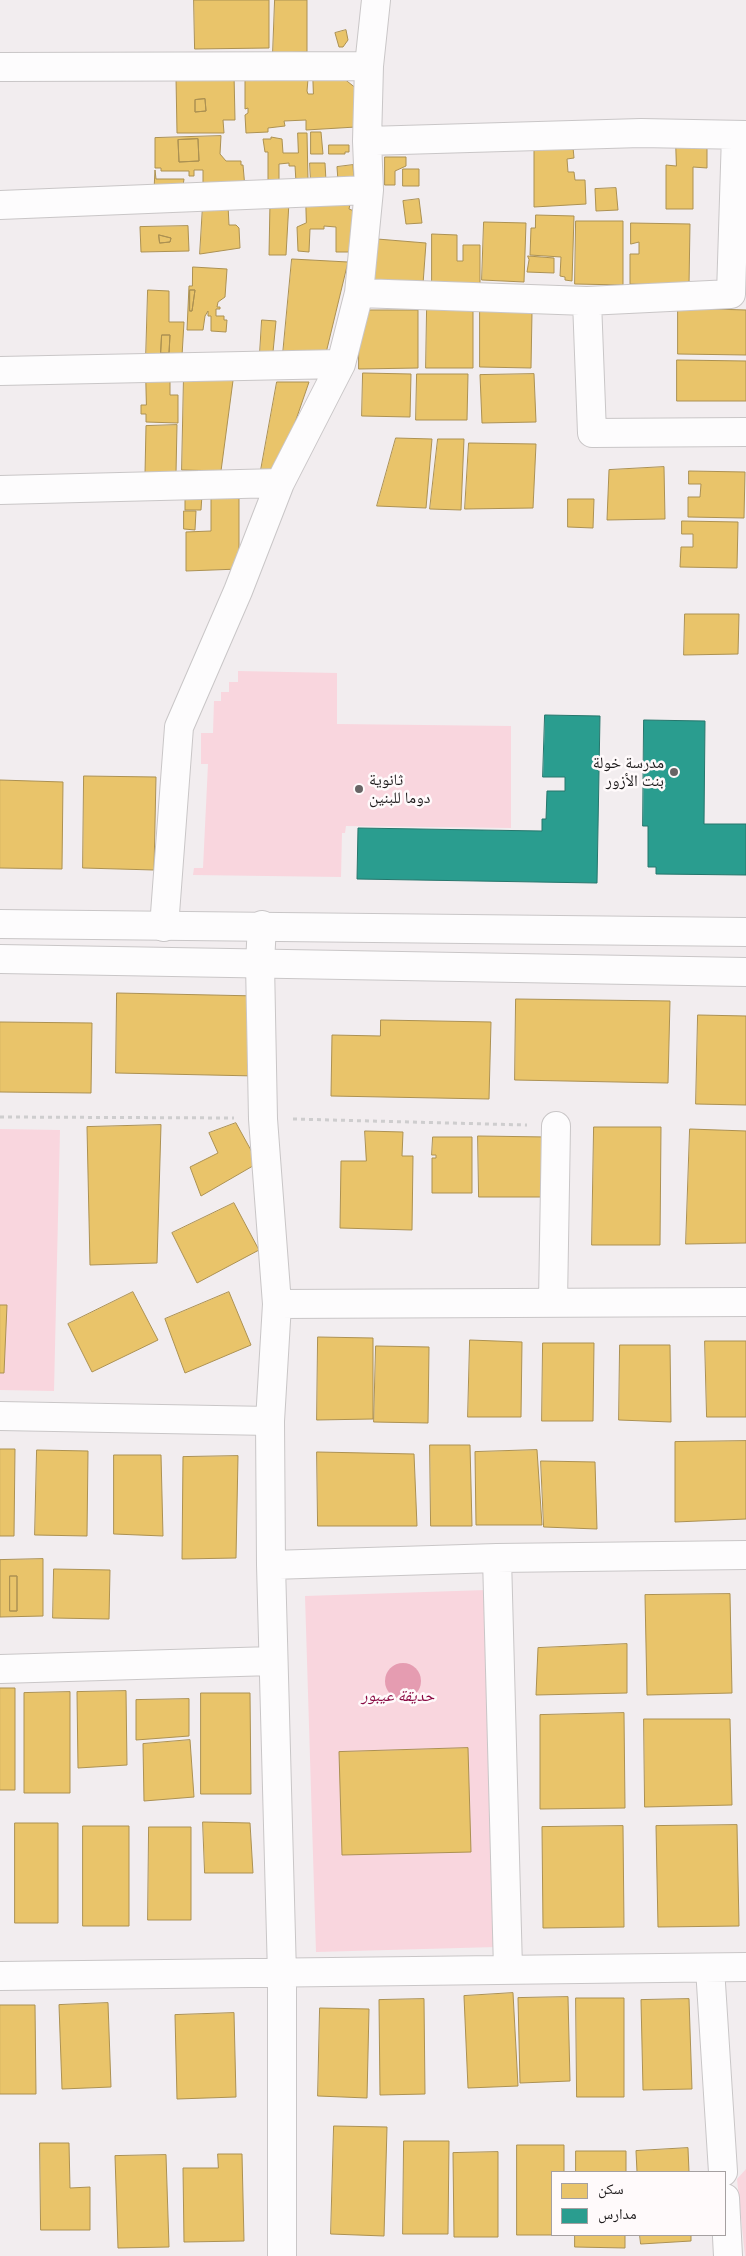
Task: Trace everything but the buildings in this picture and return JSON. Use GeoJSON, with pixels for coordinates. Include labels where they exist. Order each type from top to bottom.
{"type":"FeatureCollection","features":[{"type":"Feature","properties":{"kind":"street"},"geometry":{"type":"LineString","coordinates":[[164,927],[179,727],[238,591],[280,483],[341,364],[359,293],[369,190],[366,140],[369,66],[376,0]]}},
{"type":"Feature","properties":{"kind":"street"},"geometry":{"type":"LineString","coordinates":[[0,67],[369,66]]}},
{"type":"Feature","properties":{"kind":"street"},"geometry":{"type":"LineString","coordinates":[[359,293],[587,301],[731,294],[741,135],[641,133],[366,140]]}},
{"type":"Feature","properties":{"kind":"street"},"geometry":{"type":"LineString","coordinates":[[0,205],[369,190]]}},
{"type":"Feature","properties":{"kind":"street"},"geometry":{"type":"LineString","coordinates":[[587,301],[592,433],[746,432]]}},
{"type":"Feature","properties":{"kind":"street"},"geometry":{"type":"LineString","coordinates":[[0,371],[341,364]]}},
{"type":"Feature","properties":{"kind":"street"},"geometry":{"type":"LineString","coordinates":[[0,490],[280,483]]}},
{"type":"Feature","properties":{"kind":"street"},"geometry":{"type":"LineString","coordinates":[[0,924],[164,927],[262,925],[546,931],[746,932]]}},
{"type":"Feature","properties":{"kind":"street"},"geometry":{"type":"LineString","coordinates":[[262,925],[260,963],[263,1118],[277,1304],[270,1421],[273,1662],[282,1974],[282,2256]]}},
{"type":"Feature","properties":{"kind":"street"},"geometry":{"type":"LineString","coordinates":[[0,959],[746,972]]}},
{"type":"Feature","properties":{"kind":"street"},"geometry":{"type":"LineString","coordinates":[[552,1302],[556,1126]]}},
{"type":"Feature","properties":{"kind":"street"},"geometry":{"type":"LineString","coordinates":[[277,1304],[746,1302]]}},
{"type":"Feature","properties":{"kind":"street"},"geometry":{"type":"LineString","coordinates":[[0,1416],[270,1421]]}},
{"type":"Feature","properties":{"kind":"street"},"geometry":{"type":"LineString","coordinates":[[271,1565],[496,1558],[746,1555]]}},
{"type":"Feature","properties":{"kind":"street"},"geometry":{"type":"LineString","coordinates":[[496,1558],[508,1969]]}},
{"type":"Feature","properties":{"kind":"street"},"geometry":{"type":"LineString","coordinates":[[0,1669],[273,1662]]}},
{"type":"Feature","properties":{"kind":"street"},"geometry":{"type":"LineString","coordinates":[[0,1976],[746,1967]]}},
{"type":"Feature","properties":{"kind":"street"},"geometry":{"type":"LineString","coordinates":[[710,1968],[723,2171]]}},
{"type":"Feature","properties":{"kind":"street"},"geometry":{"type":"LineString","coordinates":[[726,2217],[728,2256]]}},
{"type":"Feature","properties":{"kind":"path"},"geometry":{"type":"LineString","coordinates":[[0,1117],[263,1118],[556,1126]]}},
{"type":"Feature","properties":{"kind":"green space","name":"ثانوية دوما للبنين"},"geometry":{"type":"Polygon","coordinates":[[[238,671],[337,673],[337,724],[511,726],[511,828],[346,826],[345,833],[342,833],[341,877],[193,875],[194,868],[203,868],[208,764],[201,764],[201,733],[213,733],[214,701],[221,701],[221,692],[229,692],[229,682],[238,682],[238,671]]]}},
{"type":"Feature","properties":{"kind":"green space"},"geometry":{"type":"Polygon","coordinates":[[[0,1129],[60,1130],[54,1391],[0,1390],[0,1129]]]}},
{"type":"Feature","properties":{"kind":"green space","name":"حديقة عيبور"},"geometry":{"type":"Polygon","coordinates":[[[486,1590],[496,1947],[316,1952],[305,1596],[486,1590]]]}},
{"type":"Feature","properties":{"kind":"green space"},"geometry":{"type":"Polygon","coordinates":[[[746,2169],[746,2256],[745,2256],[737,2179],[746,2169]]]}},
{"type":"Feature","properties":{"kind":"shaded area"},"geometry":{"type":"Polygon","coordinates":[[[403,1663],[415,1669],[421,1681],[415,1693],[403,1699],[391,1693],[385,1681],[391,1669],[403,1663]]]}},
{"type":"Feature","properties":{"kind":"place","name":"مدرسة خولة بنت الأزور"},"geometry":{"type":"Point","coordinates":[674,772]}},
{"type":"Feature","properties":{"kind":"place","name":"ثانوية دوما للبنين"},"geometry":{"type":"Point","coordinates":[359,789]}}]}
